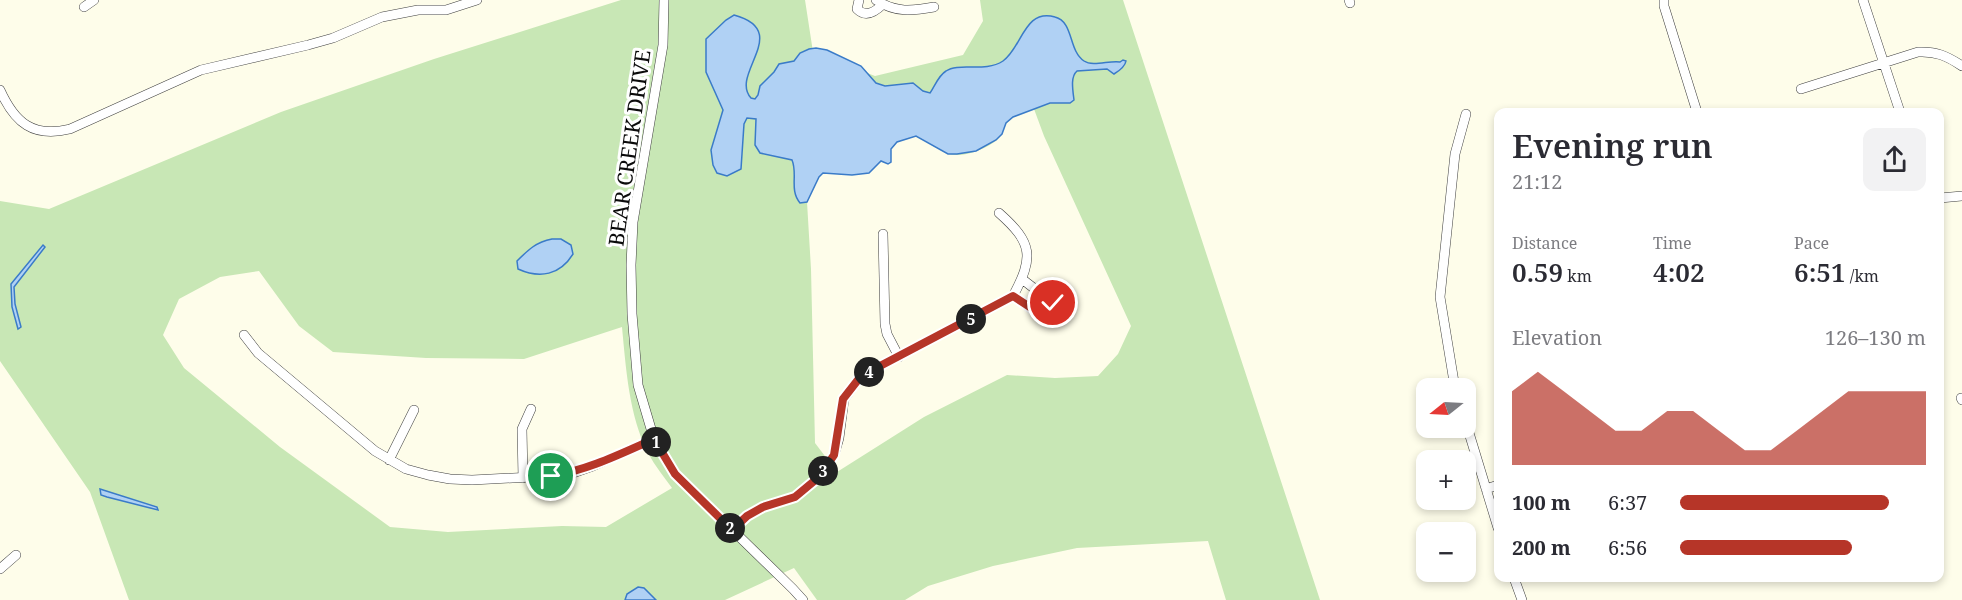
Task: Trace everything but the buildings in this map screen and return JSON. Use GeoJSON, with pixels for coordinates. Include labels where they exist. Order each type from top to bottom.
{"type":"FeatureCollection","features":[{"type":"Feature","properties":{"kind":"street"},"geometry":{"type":"LineString","coordinates":[[84,7],[94,0]]}},
{"type":"Feature","properties":{"kind":"street"},"geometry":{"type":"LineString","coordinates":[[416,0],[418,10]]}},
{"type":"Feature","properties":{"kind":"street"},"geometry":{"type":"LineString","coordinates":[[0,90],[9,109],[22,123],[43,132],[60,132],[201,70],[333,38],[382,17],[418,10],[446,10],[477,0]]}},
{"type":"Feature","properties":{"kind":"street","name":"BEAR CREEK DRIVE"},"geometry":{"type":"LineString","coordinates":[[664,0],[663,45],[633,222],[632,314],[638,385],[654,439],[675,474],[803,600]]}},
{"type":"Feature","properties":{"kind":"street"},"geometry":{"type":"LineString","coordinates":[[859,0],[857,9],[867,14],[876,11],[880,2],[890,8],[907,11],[934,7]]}},
{"type":"Feature","properties":{"kind":"street"},"geometry":{"type":"LineString","coordinates":[[1664,0],[1696,108]]}},
{"type":"Feature","properties":{"kind":"street"},"geometry":{"type":"LineString","coordinates":[[1863,0],[1899,108]]}},
{"type":"Feature","properties":{"kind":"street"},"geometry":{"type":"LineString","coordinates":[[1801,89],[1918,52],[1932,52],[1946,56],[1962,66]]}},
{"type":"Feature","properties":{"kind":"street"},"geometry":{"type":"LineString","coordinates":[[1453,378],[1440,297],[1455,154],[1466,114]]}},
{"type":"Feature","properties":{"kind":"street"},"geometry":{"type":"LineString","coordinates":[[1944,198],[1962,196]]}},
{"type":"Feature","properties":{"kind":"street"},"geometry":{"type":"LineString","coordinates":[[732,530],[747,516],[763,507],[795,497],[819,477],[834,455],[843,399],[861,376],[1013,296],[1026,273],[1027,251],[1018,230],[999,213]]}},
{"type":"Feature","properties":{"kind":"street"},"geometry":{"type":"LineString","coordinates":[[883,234],[885,324],[887,334],[899,357]]}},
{"type":"Feature","properties":{"kind":"street"},"geometry":{"type":"LineString","coordinates":[[1013,296],[1039,313],[1048,315],[1053,313],[1053,303],[1022,279]]}},
{"type":"Feature","properties":{"kind":"street"},"geometry":{"type":"LineString","coordinates":[[244,335],[258,353],[375,452],[406,469],[450,479],[523,478],[573,473],[654,439]]}},
{"type":"Feature","properties":{"kind":"street"},"geometry":{"type":"LineString","coordinates":[[523,478],[522,429],[531,409]]}},
{"type":"Feature","properties":{"kind":"street"},"geometry":{"type":"LineString","coordinates":[[389,460],[414,410]]}},
{"type":"Feature","properties":{"kind":"street"},"geometry":{"type":"LineString","coordinates":[[1471,438],[1494,515]]}},
{"type":"Feature","properties":{"kind":"street"},"geometry":{"type":"LineString","coordinates":[[1486,489],[1494,486]]}},
{"type":"Feature","properties":{"kind":"street"},"geometry":{"type":"LineString","coordinates":[[0,569],[16,555]]}},
{"type":"Feature","properties":{"kind":"street"},"geometry":{"type":"LineString","coordinates":[[1515,582],[1522,600]]}},
{"type":"Feature","properties":{"kind":"green space"},"geometry":{"type":"Polygon","coordinates":[[[621,0],[805,0],[813,52],[875,76],[963,55],[983,21],[980,0],[1123,0],[1320,600],[1226,600],[1208,541],[1077,548],[993,566],[928,586],[905,600],[817,600],[794,568],[725,600],[129,600],[90,492],[0,361],[0,201],[49,209],[281,112],[434,59],[621,0]],[[1034,109],[1012,118],[997,140],[974,152],[961,155],[949,154],[916,136],[897,142],[891,149],[891,162],[888,164],[881,161],[869,173],[852,175],[823,173],[819,177],[807,202],[815,443],[837,472],[924,417],[1007,375],[1055,378],[1098,376],[1118,354],[1131,326],[1044,136],[1034,109]],[[259,271],[220,277],[179,299],[163,335],[184,368],[280,447],[390,527],[448,532],[562,526],[606,527],[672,488],[648,453],[636,423],[629,392],[622,327],[524,359],[426,358],[333,352],[299,326],[259,271]]]}},
{"type":"Feature","properties":{"kind":"water"},"geometry":{"type":"Polygon","coordinates":[[[734,15],[751,22],[758,31],[760,42],[747,77],[746,88],[751,98],[755,99],[760,86],[779,64],[794,61],[800,53],[816,48],[827,50],[861,66],[876,83],[885,86],[913,83],[923,91],[930,93],[941,76],[951,68],[996,65],[1003,61],[1030,24],[1036,18],[1045,16],[1055,17],[1065,24],[1075,50],[1084,61],[1097,63],[1126,61],[1123,67],[1114,74],[1107,69],[1077,71],[1073,80],[1074,100],[1070,103],[1050,103],[1013,117],[1006,123],[1002,134],[996,140],[976,151],[948,154],[916,136],[897,142],[891,149],[891,162],[888,164],[881,161],[869,173],[852,175],[823,173],[807,202],[800,203],[795,193],[792,160],[760,153],[755,145],[756,119],[747,118],[744,124],[741,169],[727,176],[717,173],[713,165],[711,150],[723,110],[706,72],[706,39],[734,15]]]}},
{"type":"Feature","properties":{"kind":"water"},"geometry":{"type":"Polygon","coordinates":[[[552,239],[561,239],[571,245],[573,254],[562,267],[542,274],[518,269],[517,261],[525,253],[537,244],[552,239]]]}},
{"type":"Feature","properties":{"kind":"water"},"geometry":{"type":"Polygon","coordinates":[[[43,245],[45,247],[14,287],[15,304],[21,327],[18,329],[12,307],[11,284],[43,245]]]}},
{"type":"Feature","properties":{"kind":"water"},"geometry":{"type":"Polygon","coordinates":[[[100,489],[157,507],[158,510],[101,495],[100,489]]]}},
{"type":"Feature","properties":{"kind":"water"},"geometry":{"type":"Polygon","coordinates":[[[638,587],[644,588],[656,600],[625,600],[627,594],[638,587]]]}},
{"type":"Feature","properties":{"kind":"route"},"geometry":{"type":"LineString","coordinates":[[551,476],[573,473],[593,466],[654,439],[675,474],[732,530],[747,516],[763,507],[795,497],[819,477],[834,455],[843,399],[861,376],[1013,296],[1039,313],[1048,315],[1053,313],[1053,303]]}}]}
